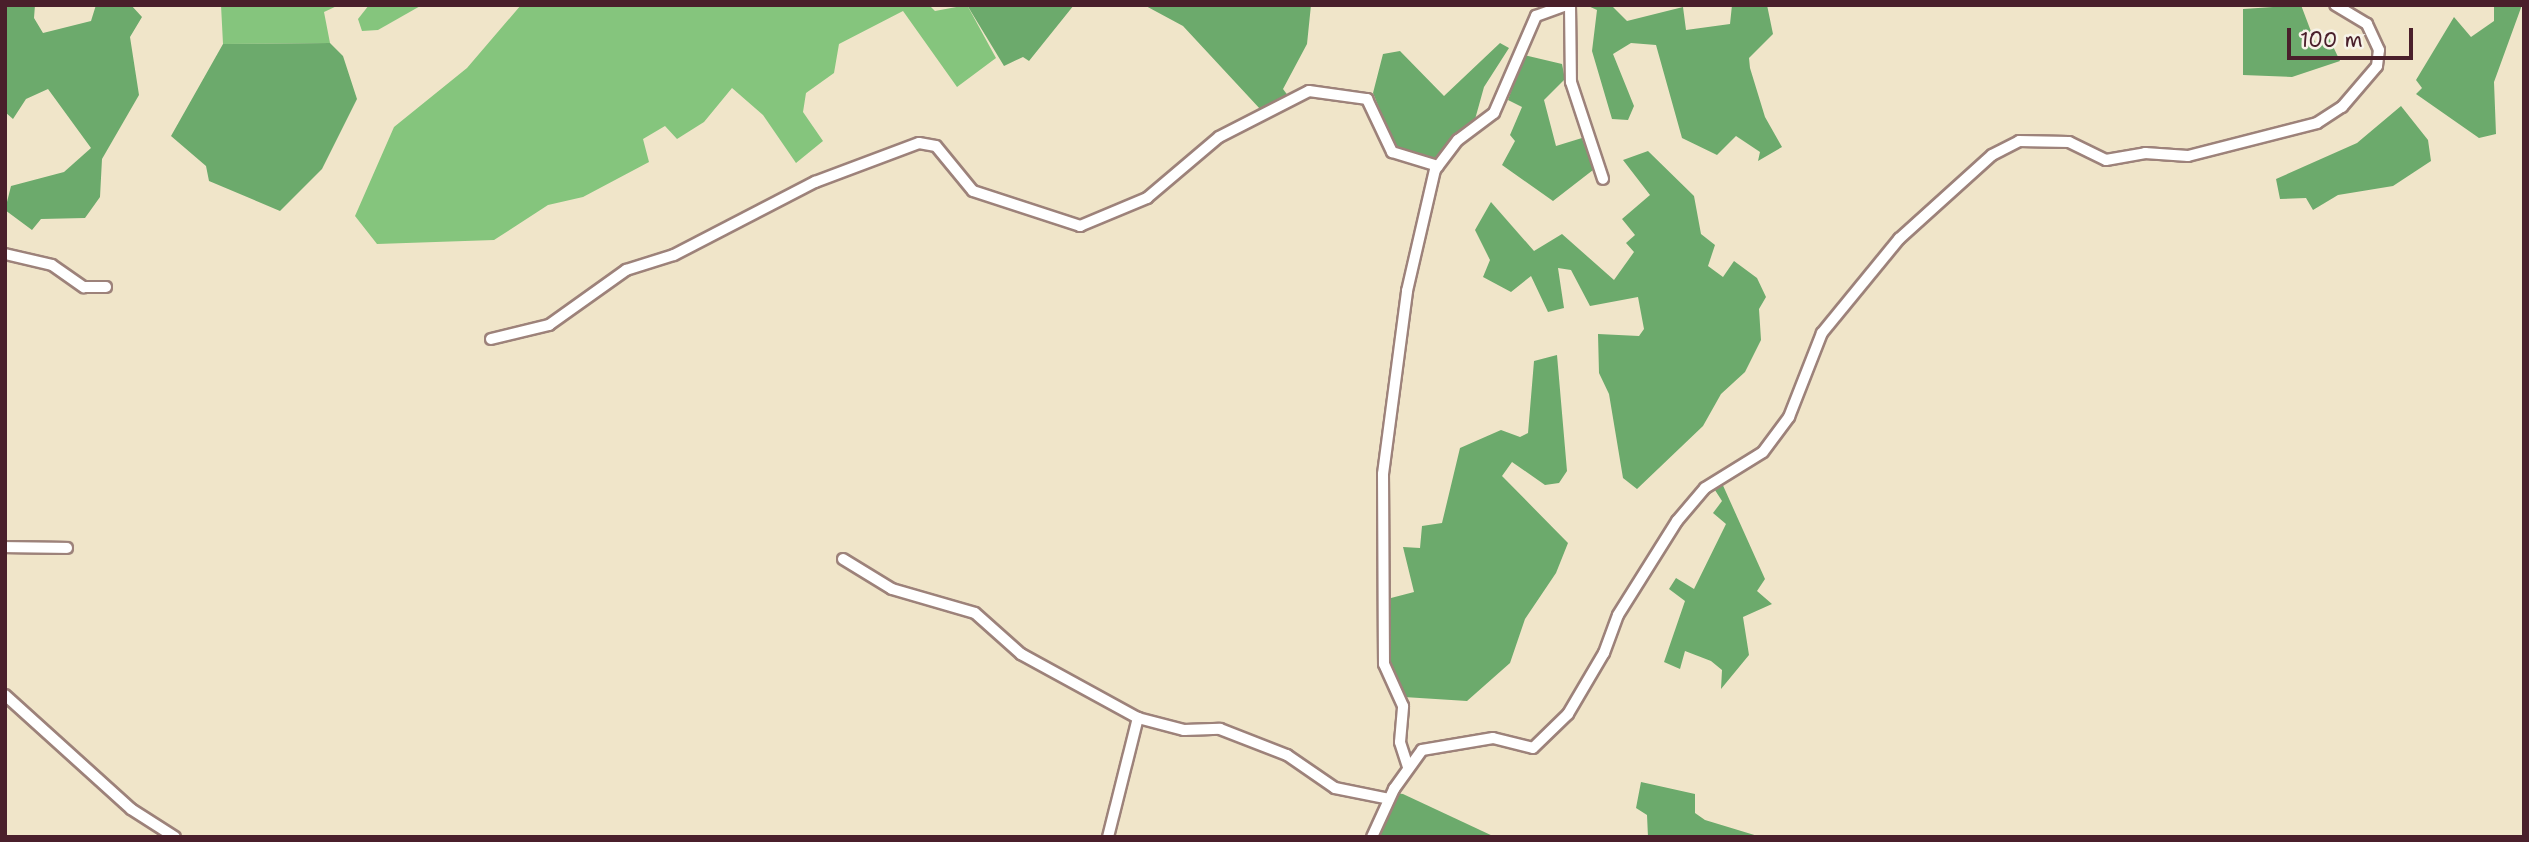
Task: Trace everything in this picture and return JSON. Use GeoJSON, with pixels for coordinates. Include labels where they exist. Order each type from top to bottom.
{"type":"FeatureCollection","features":[{"type":"Feature","properties":{"kind":"street"},"geometry":{"type":"LineString","coordinates":[[1408,767],[1400,742],[1402,706],[1384,664],[1384,442],[1407,291],[1438,166],[1458,140],[1494,113],[1536,16],[1568,5],[1569,71],[1603,179]]}},
{"type":"Feature","properties":{"kind":"street"},"geometry":{"type":"LineString","coordinates":[[1372,837],[1389,799],[1408,767],[1428,747],[1493,738],[1523,749],[1542,743],[1568,714],[1604,653],[1618,615],[1676,521],[1704,488],[1763,452],[1789,417],[1822,333],[1899,239],[1992,155],[2019,141],[2069,142],[2109,160],[2145,153],[2188,156],[2317,123],[2342,107],[2377,66],[2379,50],[2367,24],[2334,5]]}},
{"type":"Feature","properties":{"kind":"street"},"geometry":{"type":"LineString","coordinates":[[491,339],[549,325],[626,270],[674,255],[815,182],[919,143],[936,146],[978,194],[1080,226],[1147,198],[1219,137],[1309,91],[1367,99],[1392,152],[1438,166]]}},
{"type":"Feature","properties":{"kind":"street"},"geometry":{"type":"LineString","coordinates":[[5,254],[52,265],[84,287],[106,287]]}},
{"type":"Feature","properties":{"kind":"street"},"geometry":{"type":"LineString","coordinates":[[5,547],[67,548]]}},
{"type":"Feature","properties":{"kind":"street"},"geometry":{"type":"LineString","coordinates":[[843,559],[891,589],[975,613],[1021,654],[1138,718],[1184,730],[1220,729],[1287,755],[1335,788],[1389,799]]}},
{"type":"Feature","properties":{"kind":"street"},"geometry":{"type":"LineString","coordinates":[[5,695],[131,809],[175,837]]}},
{"type":"Feature","properties":{"kind":"street"},"geometry":{"type":"LineString","coordinates":[[1108,837],[1138,718]]}},
{"type":"Feature","properties":{"kind":"green space"},"geometry":{"type":"Polygon","coordinates":[[[5,5],[35,5],[34,18],[43,33],[91,21],[96,5],[131,5],[142,17],[130,37],[139,95],[102,159],[100,197],[85,218],[41,219],[32,230],[5,210],[11,186],[64,172],[91,148],[48,89],[26,99],[13,119],[5,112],[5,5]]]}},
{"type":"Feature","properties":{"kind":"green space"},"geometry":{"type":"Polygon","coordinates":[[[221,5],[339,5],[324,12],[330,43],[223,44],[221,5]]]}},
{"type":"Feature","properties":{"kind":"green space"},"geometry":{"type":"Polygon","coordinates":[[[369,5],[422,5],[378,30],[362,31],[358,19],[369,5]]]}},
{"type":"Feature","properties":{"kind":"green space"},"geometry":{"type":"Polygon","coordinates":[[[521,5],[929,5],[935,11],[967,5],[996,58],[957,87],[903,11],[839,44],[834,73],[806,93],[803,112],[823,141],[796,163],[763,115],[732,88],[704,122],[677,139],[665,126],[643,139],[649,162],[583,197],[548,205],[494,240],[377,244],[355,216],[394,127],[467,68],[521,5]]]}},
{"type":"Feature","properties":{"kind":"green space"},"geometry":{"type":"Polygon","coordinates":[[[967,5],[1074,5],[1029,61],[1023,57],[1004,66],[967,5]]]}},
{"type":"Feature","properties":{"kind":"green space"},"geometry":{"type":"Polygon","coordinates":[[[1144,5],[1311,5],[1307,44],[1283,89],[1289,97],[1261,110],[1183,26],[1144,5]]]}},
{"type":"Feature","properties":{"kind":"green space"},"geometry":{"type":"Polygon","coordinates":[[[1586,5],[1611,5],[1627,21],[1683,7],[1686,30],[1730,24],[1732,5],[1767,5],[1773,34],[1749,58],[1750,68],[1765,117],[1782,147],[1758,161],[1760,152],[1736,136],[1717,155],[1682,138],[1656,45],[1631,43],[1613,54],[1634,106],[1628,120],[1612,119],[1592,51],[1597,10],[1586,5]]]}},
{"type":"Feature","properties":{"kind":"green space"},"geometry":{"type":"Polygon","coordinates":[[[2301,5],[2315,42],[2329,38],[2340,61],[2292,77],[2243,75],[2243,9],[2301,5]]]}},
{"type":"Feature","properties":{"kind":"green space"},"geometry":{"type":"Polygon","coordinates":[[[2494,5],[2522,5],[2494,82],[2496,134],[2479,138],[2416,94],[2422,88],[2416,80],[2454,17],[2471,37],[2494,21],[2494,5]]]}},
{"type":"Feature","properties":{"kind":"green space"},"geometry":{"type":"Polygon","coordinates":[[[330,43],[343,56],[357,99],[322,169],[280,211],[209,181],[206,166],[171,136],[223,44],[330,43]]]}},
{"type":"Feature","properties":{"kind":"green space"},"geometry":{"type":"Polygon","coordinates":[[[1500,43],[1509,48],[1484,87],[1474,123],[1435,161],[1397,153],[1373,93],[1383,54],[1400,51],[1444,96],[1500,43]]]}},
{"type":"Feature","properties":{"kind":"green space"},"geometry":{"type":"Polygon","coordinates":[[[1524,55],[1562,64],[1565,79],[1544,100],[1556,146],[1582,138],[1593,170],[1553,201],[1502,165],[1515,141],[1510,135],[1522,107],[1508,100],[1524,55]]]}},
{"type":"Feature","properties":{"kind":"green space"},"geometry":{"type":"Polygon","coordinates":[[[2401,106],[2428,140],[2431,161],[2393,186],[2338,195],[2313,210],[2306,198],[2280,199],[2276,179],[2357,143],[2401,106]]]}},
{"type":"Feature","properties":{"kind":"green space"},"geometry":{"type":"Polygon","coordinates":[[[1648,151],[1694,196],[1701,234],[1715,245],[1708,266],[1723,277],[1734,261],[1757,278],[1766,297],[1759,309],[1761,340],[1745,372],[1721,394],[1703,426],[1637,489],[1623,478],[1609,394],[1599,373],[1598,334],[1639,336],[1644,329],[1638,297],[1590,306],[1571,270],[1558,268],[1564,308],[1548,312],[1531,276],[1511,292],[1483,277],[1490,260],[1475,230],[1491,202],[1534,251],[1562,234],[1614,280],[1634,252],[1626,243],[1635,235],[1622,219],[1650,195],[1623,160],[1648,151]]]}},
{"type":"Feature","properties":{"kind":"green space"},"geometry":{"type":"Polygon","coordinates":[[[1557,355],[1567,471],[1559,483],[1545,485],[1512,462],[1502,476],[1568,543],[1556,573],[1525,619],[1510,663],[1467,701],[1404,697],[1393,680],[1388,647],[1391,598],[1414,592],[1403,547],[1420,548],[1422,526],[1442,523],[1460,448],[1501,430],[1520,437],[1528,433],[1534,361],[1557,355]]]}},
{"type":"Feature","properties":{"kind":"green space"},"geometry":{"type":"Polygon","coordinates":[[[1721,481],[1765,579],[1757,591],[1772,604],[1743,617],[1749,655],[1721,689],[1722,670],[1711,661],[1685,651],[1680,669],[1664,662],[1685,601],[1669,589],[1676,578],[1694,589],[1726,524],[1713,513],[1722,501],[1713,487],[1721,481]]]}},
{"type":"Feature","properties":{"kind":"green space"},"geometry":{"type":"Polygon","coordinates":[[[1641,782],[1695,794],[1695,813],[1705,820],[1761,837],[1648,837],[1647,815],[1636,808],[1641,782]]]}},
{"type":"Feature","properties":{"kind":"green space"},"geometry":{"type":"Polygon","coordinates":[[[1395,793],[1403,794],[1495,837],[1376,837],[1395,793]]]}}]}
